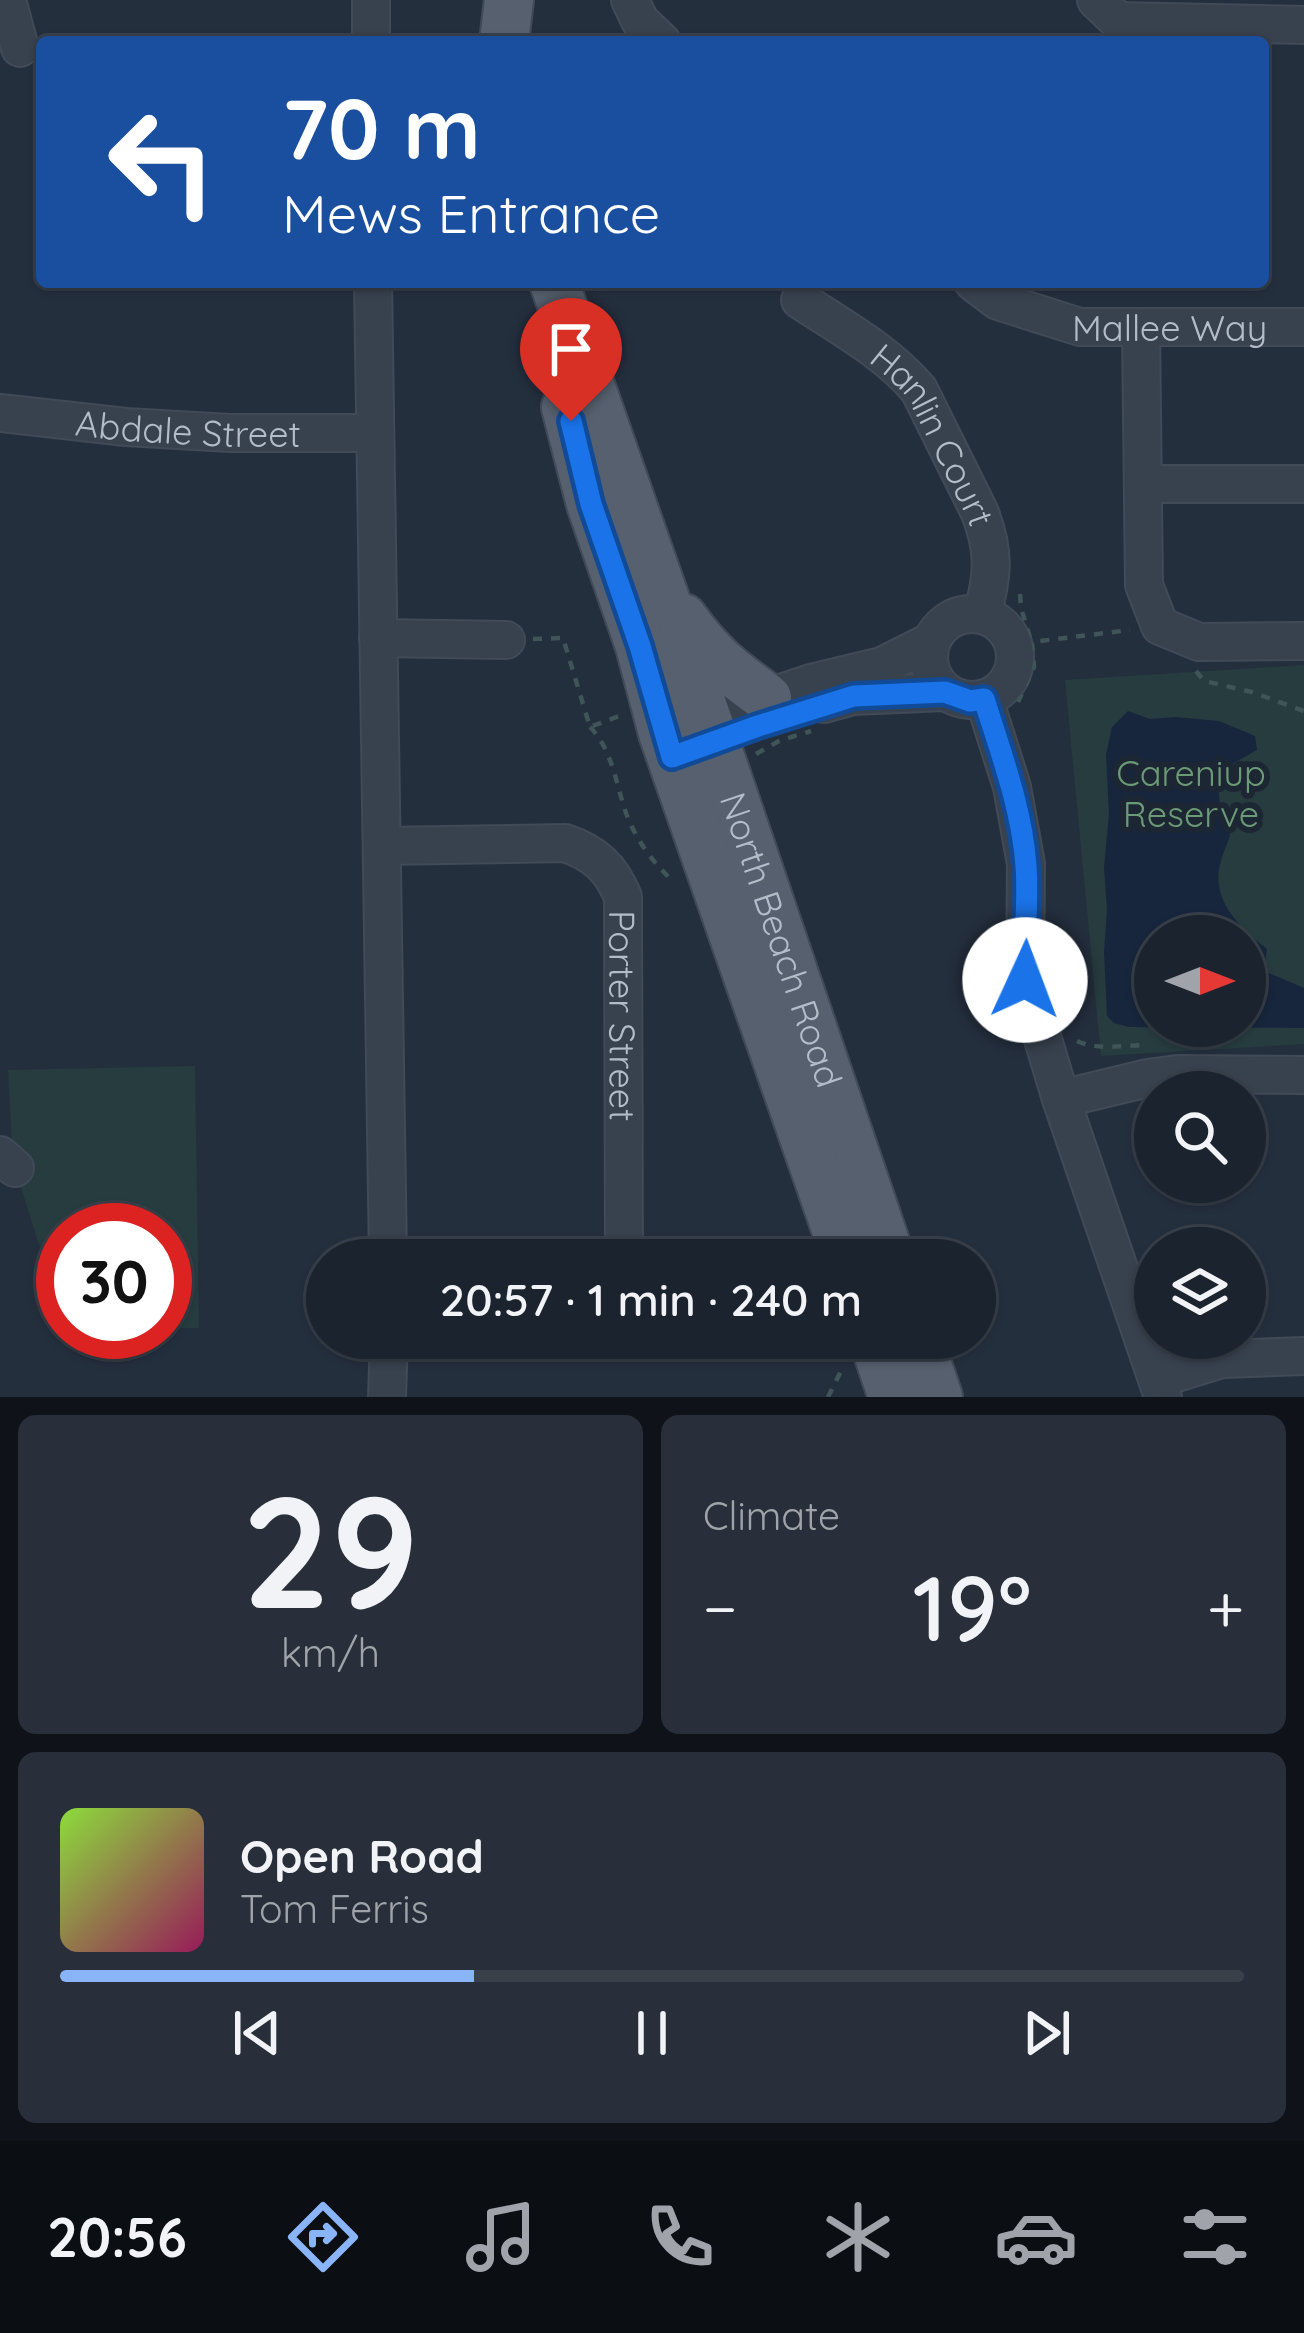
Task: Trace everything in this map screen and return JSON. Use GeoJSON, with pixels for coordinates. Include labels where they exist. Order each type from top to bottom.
{"type":"FeatureCollection","features":[{"type":"Feature","properties":{"kind":"main road"},"geometry":{"type":"LineString","coordinates":[[505,36],[509,0]]}},
{"type":"Feature","properties":{"kind":"main road"},"geometry":{"type":"LineString","coordinates":[[533,36],[537,0]]}},
{"type":"Feature","properties":{"kind":"main road","name":"North Beach Road"},"geometry":{"type":"LineString","coordinates":[[528,288],[571,421],[591,504],[640,646],[883,1239]]}},
{"type":"Feature","properties":{"kind":"main road","name":"North Beach Road"},"geometry":{"type":"LineString","coordinates":[[556,288],[659,585],[676,733],[840,1239]]}},
{"type":"Feature","properties":{"kind":"main road"},"geometry":{"type":"LineString","coordinates":[[659,585],[709,653],[767,698]]}},
{"type":"Feature","properties":{"kind":"main road"},"geometry":{"type":"LineString","coordinates":[[877,1366],[938,1397]]}},
{"type":"Feature","properties":{"kind":"street"},"geometry":{"type":"LineString","coordinates":[[370,0],[371,36]]}},
{"type":"Feature","properties":{"kind":"street"},"geometry":{"type":"LineString","coordinates":[[630,0],[640,21],[656,36]]}},
{"type":"Feature","properties":{"kind":"street"},"geometry":{"type":"LineString","coordinates":[[1096,0],[1118,21],[1204,12],[1304,25]]}},
{"type":"Feature","properties":{"kind":"street"},"geometry":{"type":"LineString","coordinates":[[5,4],[20,48]]}},
{"type":"Feature","properties":{"kind":"street"},"geometry":{"type":"LineString","coordinates":[[373,288],[388,1239]]}},
{"type":"Feature","properties":{"kind":"street","name":"Mallee Way"},"geometry":{"type":"LineString","coordinates":[[981,288],[998,301],[1080,327],[1304,327]]}},
{"type":"Feature","properties":{"kind":"street","name":"Hanlin Court"},"geometry":{"type":"LineString","coordinates":[[800,300],[883,356],[919,390],[988,534],[991,584],[982,615]]}},
{"type":"Feature","properties":{"kind":"street"},"geometry":{"type":"LineString","coordinates":[[1141,329],[1144,585],[1160,626],[1199,642],[1304,641]]}},
{"type":"Feature","properties":{"kind":"street","name":"Abdale Street"},"geometry":{"type":"LineString","coordinates":[[0,413],[230,433],[375,433]]}},
{"type":"Feature","properties":{"kind":"street"},"geometry":{"type":"LineString","coordinates":[[1143,484],[1304,484]]}},
{"type":"Feature","properties":{"kind":"street"},"geometry":{"type":"LineString","coordinates":[[945,692],[930,669],[928,655],[947,622],[958,616],[982,615],[1006,630],[1015,656],[1013,671],[997,693],[1026,864],[1025,980],[1160,1388],[1222,1359],[1304,1356]]}},
{"type":"Feature","properties":{"kind":"street"},"geometry":{"type":"LineString","coordinates":[[378,638],[506,640]]}},
{"type":"Feature","properties":{"kind":"street"},"geometry":{"type":"LineString","coordinates":[[676,733],[811,683],[882,666],[932,641]]}},
{"type":"Feature","properties":{"kind":"street"},"geometry":{"type":"LineString","coordinates":[[676,733],[758,726],[854,696],[945,692],[970,701],[1000,703]]}},
{"type":"Feature","properties":{"kind":"street","name":"Porter Street"},"geometry":{"type":"LineString","coordinates":[[382,846],[565,843],[589,850],[614,874],[623,897],[624,1239]]}},
{"type":"Feature","properties":{"kind":"street"},"geometry":{"type":"LineString","coordinates":[[1061,1099],[1177,1074],[1304,1075]]}},
{"type":"Feature","properties":{"kind":"street"},"geometry":{"type":"LineString","coordinates":[[389,1359],[390,1391]]}},
{"type":"Feature","properties":{"kind":"path"},"geometry":{"type":"LineString","coordinates":[[1000,703],[1034,667],[1032,642],[1160,626]]}},
{"type":"Feature","properties":{"kind":"path"},"geometry":{"type":"LineString","coordinates":[[506,640],[563,638],[590,727],[676,733]]}},
{"type":"Feature","properties":{"kind":"path"},"geometry":{"type":"LineString","coordinates":[[1199,642],[1196,671],[1204,681],[1252,692],[1304,712]]}},
{"type":"Feature","properties":{"kind":"path"},"geometry":{"type":"LineString","coordinates":[[1066,1034],[1082,1044],[1134,1045]]}},
{"type":"Feature","properties":{"kind":"path"},"geometry":{"type":"LineString","coordinates":[[829,1397],[877,1366]]}},
{"type":"Feature","properties":{"kind":"green space","name":"Careniup Reserve"},"geometry":{"type":"Polygon","coordinates":[[[1304,665],[1304,1044],[1266,1046],[1266,915],[1134,915],[1134,1047],[1253,1047],[1101,1056],[1065,680],[1304,665]]]}},
{"type":"Feature","properties":{"kind":"green space"},"geometry":{"type":"Polygon","coordinates":[[[195,1066],[199,1328],[192,1328],[192,1203],[36,1203],[36,1235],[13,1162],[8,1070],[195,1066]]]}},
{"type":"Feature","properties":{"kind":"water"},"geometry":{"type":"Polygon","coordinates":[[[1128,711],[1150,719],[1219,721],[1255,736],[1257,750],[1225,768],[1220,784],[1220,804],[1232,825],[1218,875],[1219,888],[1232,915],[1134,915],[1134,1027],[1114,1023],[1107,1016],[1106,755],[1112,727],[1128,711]]]}},
{"type":"Feature","properties":{"kind":"water"},"geometry":{"type":"Polygon","coordinates":[[[1266,972],[1304,988],[1304,1028],[1266,1028],[1266,972]]]}},
{"type":"Feature","properties":{"kind":"route"},"geometry":{"type":"LineString","coordinates":[[571,421],[591,504],[672,757],[854,696],[945,692],[970,701],[984,699],[1012,788],[1026,864],[1025,980]]}}]}
